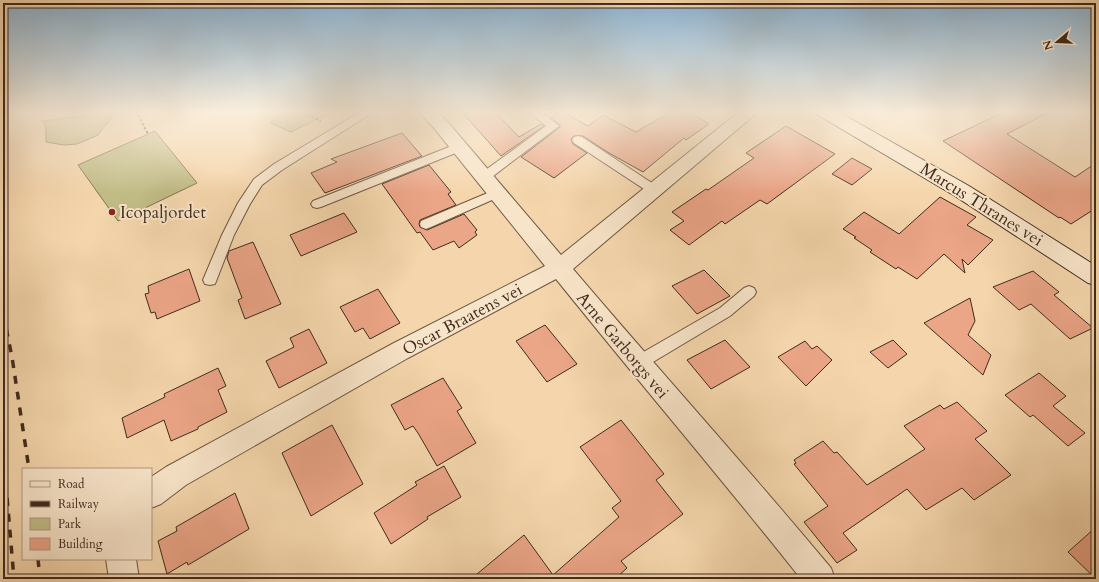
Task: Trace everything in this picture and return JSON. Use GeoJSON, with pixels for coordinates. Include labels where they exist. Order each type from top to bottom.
{"type":"FeatureCollection","features":[{"type":"Feature","properties":{"kind":"street","name":"Arne Garborgs vei"},"geometry":{"type":"LineString","coordinates":[[452,138],[638,363],[756,500],[820,579]]}},
{"type":"Feature","properties":{"kind":"street","name":"Oscar Braatens vei"},"geometry":{"type":"LineString","coordinates":[[152,493],[176,476],[400,351],[559,268],[717,138]]}},
{"type":"Feature","properties":{"kind":"street","name":"Marcus Thranes vei"},"geometry":{"type":"LineString","coordinates":[[872,138],[957,187],[1026,230],[1096,277]]}},
{"type":"Feature","properties":{"kind":"street"},"geometry":{"type":"LineString","coordinates":[[121,560],[124,579]]}},
{"type":"Feature","properties":{"kind":"lane"},"geometry":{"type":"LineString","coordinates":[[210,280],[228,235],[244,203],[258,182],[278,167],[325,138]]}},
{"type":"Feature","properties":{"kind":"lane"},"geometry":{"type":"LineString","coordinates":[[426,224],[491,185],[540,138]]}},
{"type":"Feature","properties":{"kind":"lane"},"geometry":{"type":"LineString","coordinates":[[578,140],[654,190]]}},
{"type":"Feature","properties":{"kind":"lane"},"geometry":{"type":"LineString","coordinates":[[317,204],[459,147]]}},
{"type":"Feature","properties":{"kind":"lane"},"geometry":{"type":"LineString","coordinates":[[638,363],[725,312],[749,292]]}},
{"type":"Feature","properties":{"kind":"green space"},"geometry":{"type":"Polygon","coordinates":[[[46,138],[91,138],[77,144],[64,145],[46,142],[46,138]]]}},
{"type":"Feature","properties":{"kind":"green space"},"geometry":{"type":"Polygon","coordinates":[[[139,138],[161,138],[197,183],[118,221],[78,165],[139,138]]]}},
{"type":"Feature","properties":{"kind":"building"},"geometry":{"type":"Polygon","coordinates":[[[388,138],[406,138],[422,156],[325,193],[311,173],[337,162],[331,159],[388,138]]]}},
{"type":"Feature","properties":{"kind":"building"},"geometry":{"type":"Polygon","coordinates":[[[485,138],[527,138],[501,156],[485,138]]]}},
{"type":"Feature","properties":{"kind":"building"},"geometry":{"type":"Polygon","coordinates":[[[545,138],[572,138],[573,144],[587,153],[554,178],[521,157],[545,138]]]}},
{"type":"Feature","properties":{"kind":"building"},"geometry":{"type":"Polygon","coordinates":[[[586,138],[684,138],[643,172],[586,138]]]}},
{"type":"Feature","properties":{"kind":"building"},"geometry":{"type":"Polygon","coordinates":[[[768,138],[807,138],[835,154],[767,204],[760,200],[725,224],[722,221],[689,245],[670,230],[684,221],[672,212],[706,189],[708,190],[754,158],[746,153],[768,138]]]}},
{"type":"Feature","properties":{"kind":"building"},"geometry":{"type":"Polygon","coordinates":[[[949,138],[1014,138],[1075,177],[1096,163],[1096,208],[1071,224],[1060,217],[1059,218],[943,141],[949,138]]]}},
{"type":"Feature","properties":{"kind":"building"},"geometry":{"type":"Polygon","coordinates":[[[852,158],[872,169],[852,185],[832,174],[852,158]]]}},
{"type":"Feature","properties":{"kind":"building"},"geometry":{"type":"Polygon","coordinates":[[[429,165],[451,192],[448,194],[456,205],[420,220],[420,227],[427,230],[464,214],[477,230],[475,232],[477,235],[459,248],[454,241],[433,250],[420,232],[417,233],[382,184],[429,165]]]}},
{"type":"Feature","properties":{"kind":"building"},"geometry":{"type":"Polygon","coordinates":[[[940,197],[976,217],[967,225],[993,240],[968,265],[962,259],[965,273],[944,254],[917,279],[898,267],[896,269],[870,252],[872,250],[843,229],[864,212],[899,234],[940,197]]]}},
{"type":"Feature","properties":{"kind":"building"},"geometry":{"type":"Polygon","coordinates":[[[344,213],[357,232],[301,256],[290,235],[344,213]]]}},
{"type":"Feature","properties":{"kind":"building"},"geometry":{"type":"Polygon","coordinates":[[[253,242],[281,304],[245,319],[238,300],[242,298],[227,258],[229,251],[253,242]]]}},
{"type":"Feature","properties":{"kind":"building"},"geometry":{"type":"Polygon","coordinates":[[[189,269],[200,301],[157,319],[155,312],[151,313],[145,294],[149,293],[148,286],[189,269]]]}},
{"type":"Feature","properties":{"kind":"building"},"geometry":{"type":"Polygon","coordinates":[[[704,270],[730,296],[697,314],[672,286],[704,270]]]}},
{"type":"Feature","properties":{"kind":"building"},"geometry":{"type":"Polygon","coordinates":[[[1033,271],[1059,292],[1054,295],[1093,328],[1070,339],[1031,304],[1019,310],[993,287],[1033,271]]]}},
{"type":"Feature","properties":{"kind":"building"},"geometry":{"type":"Polygon","coordinates":[[[378,289],[400,323],[370,339],[363,328],[355,332],[340,307],[378,289]]]}},
{"type":"Feature","properties":{"kind":"building"},"geometry":{"type":"Polygon","coordinates":[[[970,298],[975,321],[968,335],[991,355],[983,375],[924,323],[970,298]]]}},
{"type":"Feature","properties":{"kind":"building"},"geometry":{"type":"Polygon","coordinates":[[[545,325],[577,364],[547,382],[516,341],[545,325]]]}},
{"type":"Feature","properties":{"kind":"building"},"geometry":{"type":"Polygon","coordinates":[[[309,329],[327,363],[279,388],[266,361],[294,347],[290,338],[309,329]]]}},
{"type":"Feature","properties":{"kind":"building"},"geometry":{"type":"Polygon","coordinates":[[[725,340],[750,367],[711,389],[687,360],[725,340]]]}},
{"type":"Feature","properties":{"kind":"building"},"geometry":{"type":"Polygon","coordinates":[[[893,340],[907,354],[888,368],[870,352],[893,340]]]}},
{"type":"Feature","properties":{"kind":"building"},"geometry":{"type":"Polygon","coordinates":[[[805,341],[812,349],[817,346],[832,360],[806,386],[778,357],[805,341]]]}},
{"type":"Feature","properties":{"kind":"building"},"geometry":{"type":"Polygon","coordinates":[[[218,368],[226,386],[218,390],[227,412],[198,427],[198,429],[171,441],[164,420],[127,438],[122,418],[165,397],[164,394],[218,368]]]}},
{"type":"Feature","properties":{"kind":"building"},"geometry":{"type":"Polygon","coordinates":[[[1039,373],[1066,396],[1053,406],[1085,433],[1068,446],[1033,415],[1030,417],[1005,395],[1039,373]]]}},
{"type":"Feature","properties":{"kind":"building"},"geometry":{"type":"Polygon","coordinates":[[[443,378],[462,408],[457,411],[476,443],[437,466],[413,426],[405,430],[391,405],[443,378]]]}},
{"type":"Feature","properties":{"kind":"building"},"geometry":{"type":"Polygon","coordinates":[[[957,402],[987,431],[975,439],[1011,475],[974,500],[962,488],[926,510],[907,489],[843,533],[857,550],[837,563],[804,522],[828,506],[794,464],[796,463],[794,460],[823,441],[834,453],[837,452],[867,485],[925,449],[904,426],[940,405],[944,409],[957,402]]]}},
{"type":"Feature","properties":{"kind":"building"},"geometry":{"type":"Polygon","coordinates":[[[621,420],[664,474],[656,480],[683,514],[621,561],[627,568],[615,579],[471,579],[524,535],[553,575],[619,517],[612,508],[621,501],[580,447],[621,420]]]}},
{"type":"Feature","properties":{"kind":"building"},"geometry":{"type":"Polygon","coordinates":[[[332,425],[363,484],[311,516],[282,453],[332,425]]]}},
{"type":"Feature","properties":{"kind":"building"},"geometry":{"type":"Polygon","coordinates":[[[444,466],[461,497],[427,517],[428,519],[391,544],[374,513],[417,485],[415,482],[444,466]]]}},
{"type":"Feature","properties":{"kind":"building"},"geometry":{"type":"Polygon","coordinates":[[[235,493],[249,529],[188,565],[187,562],[167,574],[158,541],[177,531],[176,527],[235,493]]]}},
{"type":"Feature","properties":{"kind":"building"},"geometry":{"type":"Polygon","coordinates":[[[1096,527],[1096,579],[1068,552],[1096,527]]]}},
{"type":"Feature","properties":{"kind":"railway"},"geometry":{"type":"LineString","coordinates":[[3,313],[12,357],[29,468]]}},
{"type":"Feature","properties":{"kind":"railway"},"geometry":{"type":"LineString","coordinates":[[3,450],[14,579]]}},
{"type":"Feature","properties":{"kind":"railway"},"geometry":{"type":"LineString","coordinates":[[38,560],[40,579]]}},
{"type":"Feature","properties":{"kind":"place","name":"Icopaljordet"},"geometry":{"type":"Point","coordinates":[112,212]}}]}
